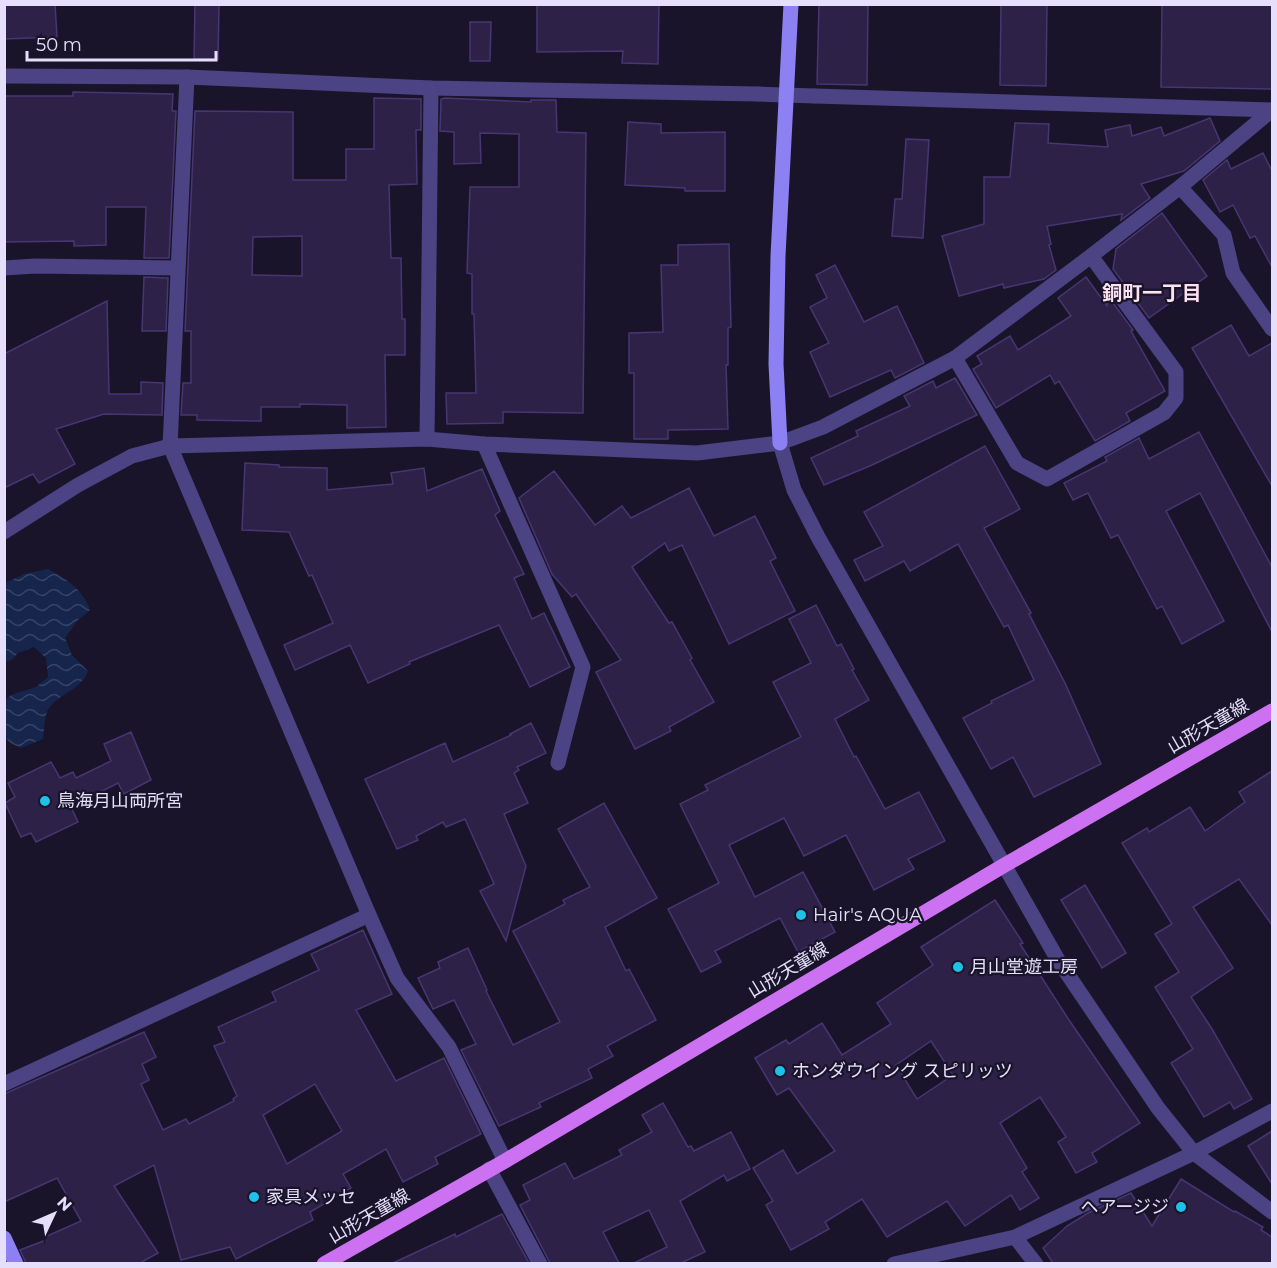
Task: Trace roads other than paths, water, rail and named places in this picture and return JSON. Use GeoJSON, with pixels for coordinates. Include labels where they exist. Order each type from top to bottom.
{"type":"FeatureCollection","features":[{"type":"Feature","properties":{"kind":"main road","name":"山形天童線"},"geometry":{"type":"LineString","coordinates":[[324,1263],[505,1161],[1002,866],[1272,711]]}},
{"type":"Feature","properties":{"kind":"street"},"geometry":{"type":"LineString","coordinates":[[791,4],[778,268],[776,364],[780,442],[794,490],[1002,866],[1058,960],[1158,1108],[1194,1153],[1272,1212]]}},
{"type":"Feature","properties":{"kind":"street"},"geometry":{"type":"LineString","coordinates":[[4,76],[187,77],[431,88],[758,94],[1272,110]]}},
{"type":"Feature","properties":{"kind":"street"},"geometry":{"type":"LineString","coordinates":[[187,77],[170,446],[397,978],[449,1047],[505,1161]]}},
{"type":"Feature","properties":{"kind":"street"},"geometry":{"type":"LineString","coordinates":[[427,439],[431,88]]}},
{"type":"Feature","properties":{"kind":"street"},"geometry":{"type":"LineString","coordinates":[[4,532],[78,485],[132,456],[170,446],[427,439],[484,444],[697,453],[780,442],[823,427],[955,358],[1180,187],[1272,110]]}},
{"type":"Feature","properties":{"kind":"street"},"geometry":{"type":"LineString","coordinates":[[1180,187],[1224,235],[1233,273],[1272,329]]}},
{"type":"Feature","properties":{"kind":"street"},"geometry":{"type":"LineString","coordinates":[[955,358],[1017,463],[1047,479],[1164,413],[1176,398],[1176,372],[1091,256]]}},
{"type":"Feature","properties":{"kind":"street"},"geometry":{"type":"LineString","coordinates":[[4,268],[35,266],[177,268]]}},
{"type":"Feature","properties":{"kind":"street"},"geometry":{"type":"LineString","coordinates":[[484,444],[583,667],[558,763]]}},
{"type":"Feature","properties":{"kind":"street"},"geometry":{"type":"LineString","coordinates":[[4,1084],[369,915]]}},
{"type":"Feature","properties":{"kind":"street"},"geometry":{"type":"LineString","coordinates":[[894,1263],[1015,1237],[1194,1153],[1272,1111]]}},
{"type":"Feature","properties":{"kind":"street"},"geometry":{"type":"LineString","coordinates":[[489,1169],[540,1263]]}},
{"type":"Feature","properties":{"kind":"street"},"geometry":{"type":"LineString","coordinates":[[1015,1237],[1036,1263]]}},
{"type":"Feature","properties":{"kind":"street"},"geometry":{"type":"LineString","coordinates":[[4,1238],[16,1263]]}},
{"type":"Feature","properties":{"kind":"water"},"geometry":{"type":"Polygon","coordinates":[[[48,569],[79,591],[90,610],[78,620],[65,638],[72,655],[88,671],[79,684],[49,708],[45,718],[43,739],[21,748],[10,743],[5,737],[5,700],[11,695],[36,687],[48,677],[46,658],[34,647],[18,653],[12,660],[5,662],[5,583],[24,574],[48,569]]]}},
{"type":"Feature","properties":{"kind":"place","name":"鳥海月山両所宮"},"geometry":{"type":"Point","coordinates":[45,801]}},
{"type":"Feature","properties":{"kind":"place","name":"Hair's AQUA"},"geometry":{"type":"Point","coordinates":[801,915]}},
{"type":"Feature","properties":{"kind":"place","name":"月山堂遊工房"},"geometry":{"type":"Point","coordinates":[958,967]}},
{"type":"Feature","properties":{"kind":"place","name":"ホンダウイング スピリッツ"},"geometry":{"type":"Point","coordinates":[780,1071]}},
{"type":"Feature","properties":{"kind":"place","name":"家具メッセ"},"geometry":{"type":"Point","coordinates":[254,1197]}},
{"type":"Feature","properties":{"kind":"place","name":"ヘアージジ"},"geometry":{"type":"Point","coordinates":[1181,1207]}},
{"type":"Feature","properties":{"kind":"district","name":"銅町一丁目"},"geometry":{"type":"Point","coordinates":[1152,293]}}]}
